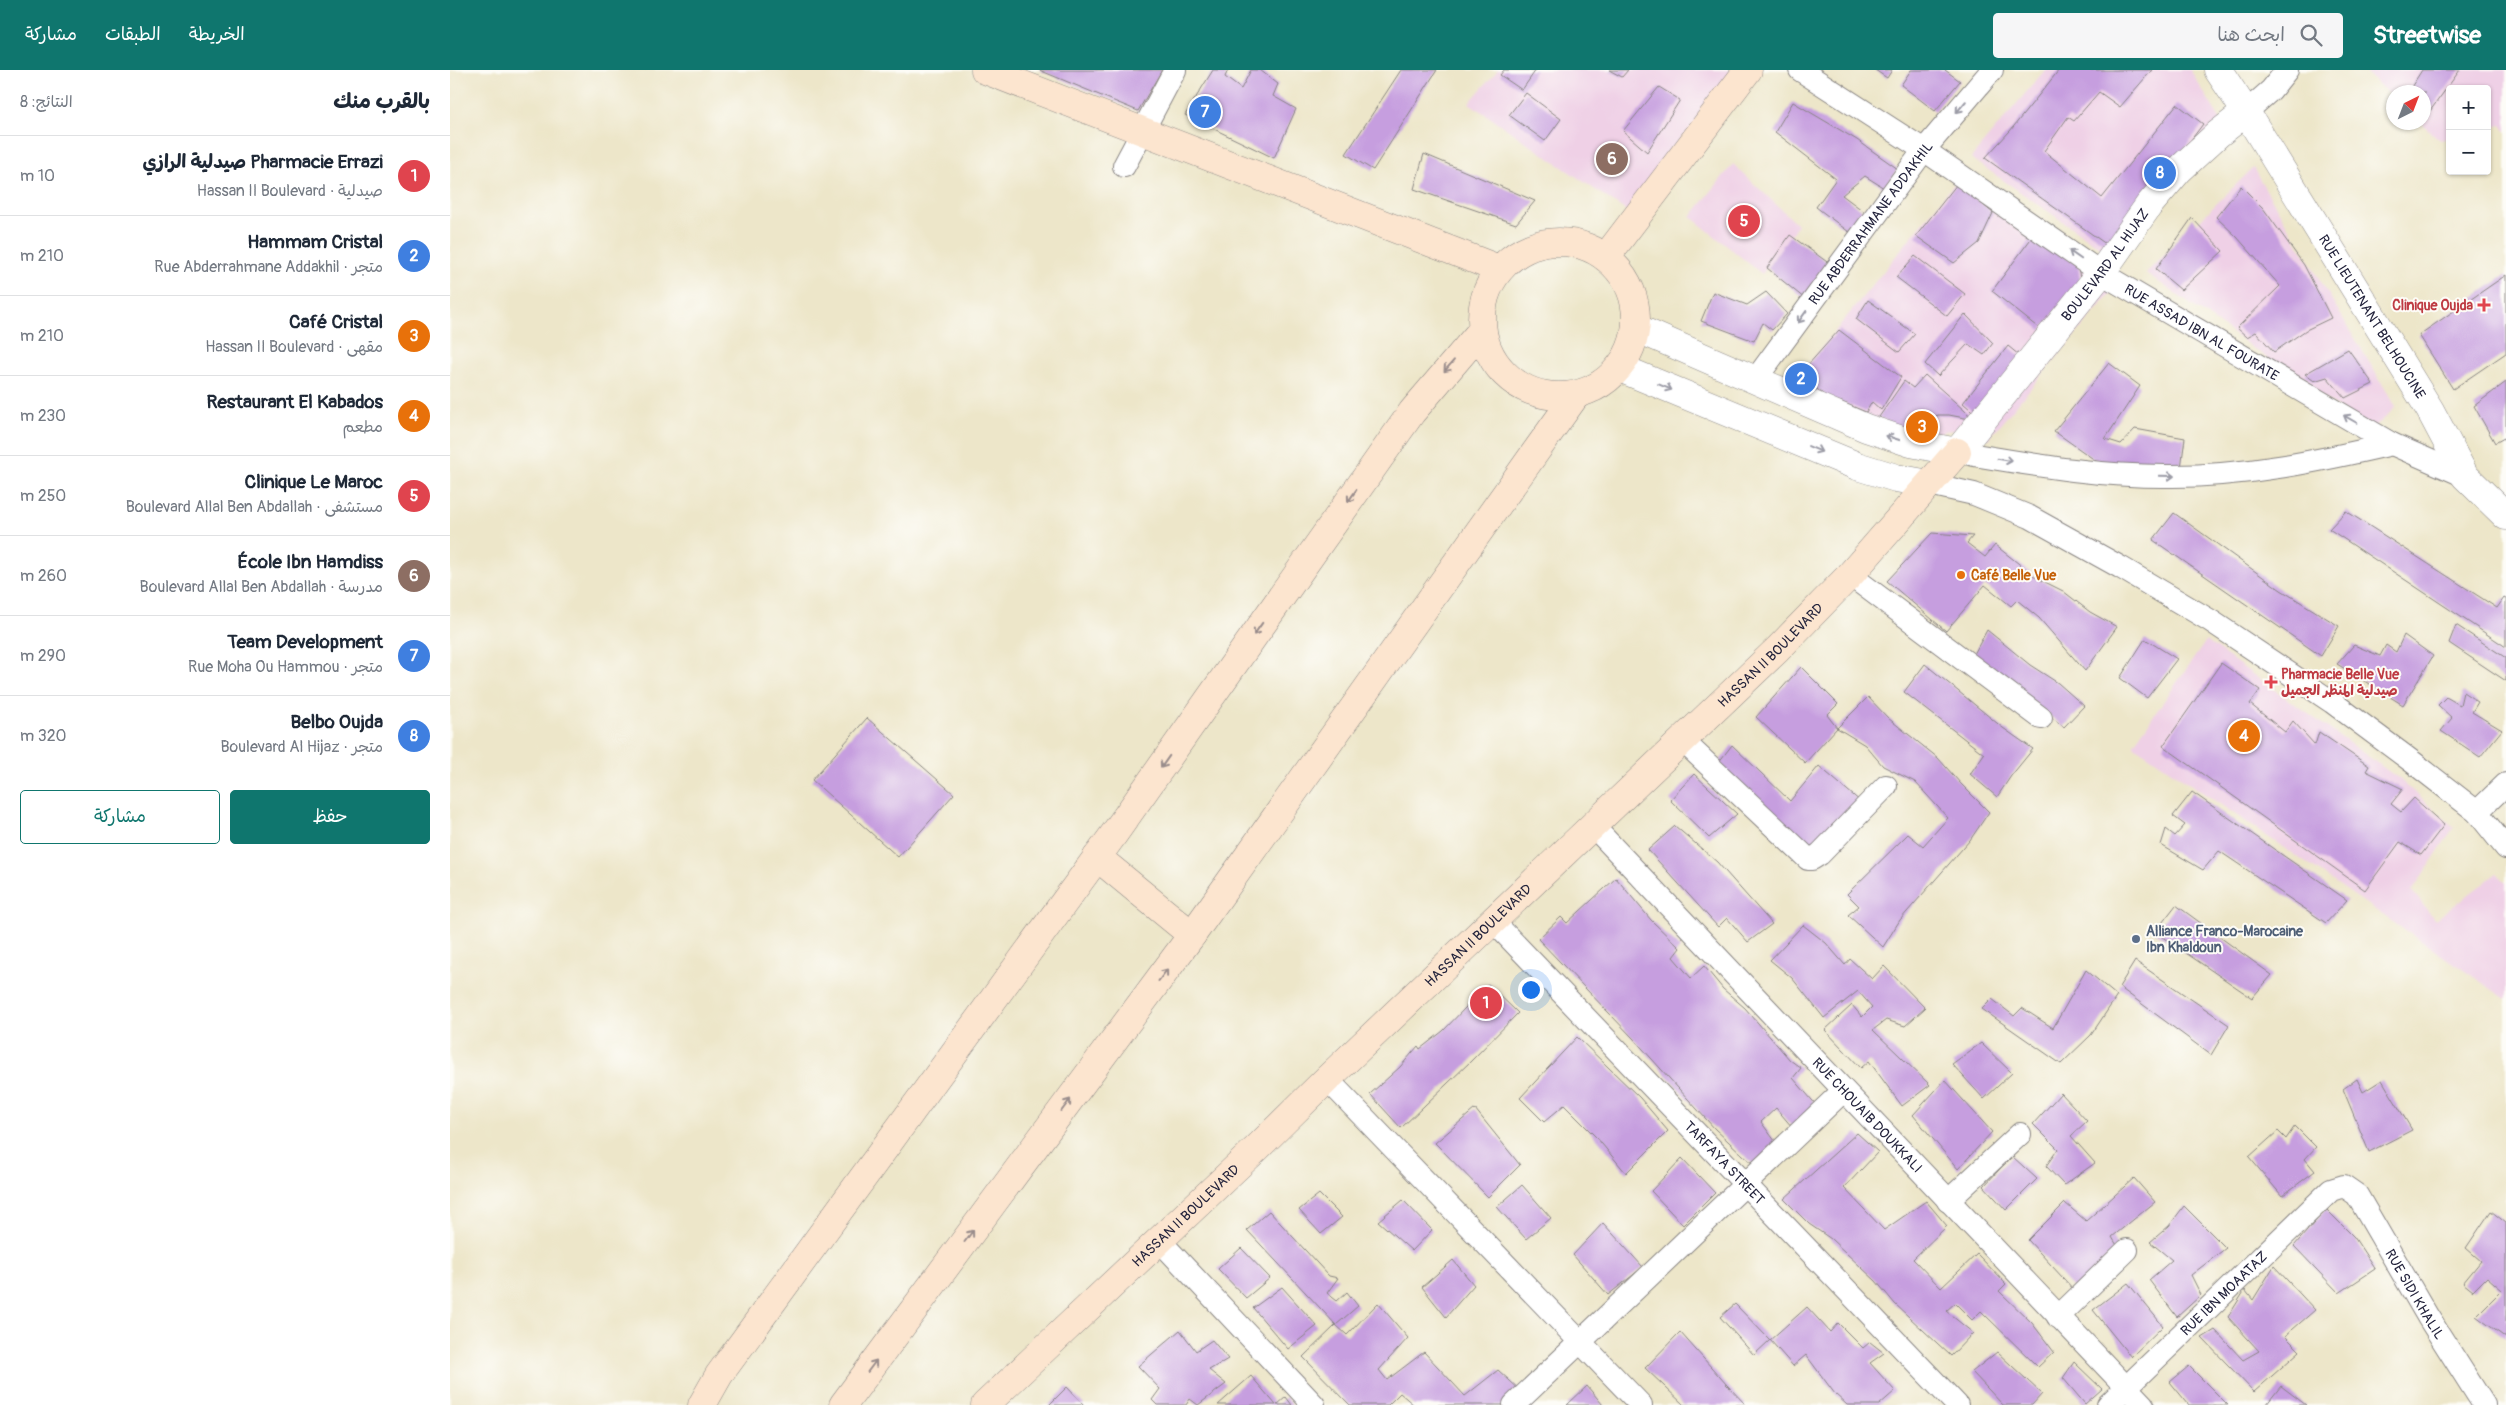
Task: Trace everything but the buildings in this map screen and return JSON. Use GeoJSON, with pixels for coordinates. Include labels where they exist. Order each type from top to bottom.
{"type":"FeatureCollection","features":[{"type":"Feature","properties":{"kind":"main road"},"geometry":{"type":"LineString","coordinates":[[985,70],[1499,269]]}},
{"type":"Feature","properties":{"kind":"main road"},"geometry":{"type":"LineString","coordinates":[[1606,257],[1748,70]]}},
{"type":"Feature","properties":{"kind":"main road"},"geometry":{"type":"LineString","coordinates":[[1550,241],[1570,242],[1589,247],[1606,257],[1620,272],[1630,289],[1636,308],[1636,328],[1631,349],[1620,368],[1600,385],[1576,395],[1555,397],[1534,392],[1515,383],[1499,368],[1488,350],[1482,330],[1482,308],[1487,287],[1499,269],[1513,256],[1525,249],[1550,241]]}},
{"type":"Feature","properties":{"kind":"main road"},"geometry":{"type":"LineString","coordinates":[[702,1405],[719,1375],[1097,857],[1412,412],[1482,330]]}},
{"type":"Feature","properties":{"kind":"main road"},"geometry":{"type":"LineString","coordinates":[[843,1405],[1192,935],[1576,395]]}},
{"type":"Feature","properties":{"kind":"main road","name":"HASSAN II BOULEVARD"},"geometry":{"type":"LineString","coordinates":[[985,1405],[1160,1241],[1592,824],[1777,650],[1850,574],[1957,452]]}},
{"type":"Feature","properties":{"kind":"main road"},"geometry":{"type":"LineString","coordinates":[[1097,857],[1192,935]]}},
{"type":"Feature","properties":{"kind":"street"},"geometry":{"type":"LineString","coordinates":[[1124,166],[1175,70]]}},
{"type":"Feature","properties":{"kind":"street","name":"RUE ASSAD IBN AL FOURATE"},"geometry":{"type":"LineString","coordinates":[[1800,70],[1924,150],[2101,273],[2392,444],[2466,476]]}},
{"type":"Feature","properties":{"kind":"street","name":"RUE ABDERRAHMANE ADDAKHIL"},"geometry":{"type":"LineString","coordinates":[[1755,380],[1924,150],[1992,70]]}},
{"type":"Feature","properties":{"kind":"street","name":"RUE LIEUTENANT BELHOUCINE"},"geometry":{"type":"LineString","coordinates":[[2218,70],[2246,112],[2430,410],[2466,476],[2506,516]]}},
{"type":"Feature","properties":{"kind":"street","name":"BOULEVARD AL HIJAZ"},"geometry":{"type":"LineString","coordinates":[[1957,452],[2101,273],[2149,206],[2179,170],[2270,90],[2287,70]]}},
{"type":"Feature","properties":{"kind":"street"},"geometry":{"type":"LineString","coordinates":[[1636,328],[1882,434],[1910,443],[2069,470],[2172,476],[2274,468],[2325,460],[2392,444]]}},
{"type":"Feature","properties":{"kind":"street"},"geometry":{"type":"LineString","coordinates":[[1620,368],[1857,466],[1896,478],[1974,494],[2001,504],[2068,538],[2212,621],[2332,702],[2477,812],[2506,848]]}},
{"type":"Feature","properties":{"kind":"street"},"geometry":{"type":"LineString","coordinates":[[1850,574],[2041,718]]}},
{"type":"Feature","properties":{"kind":"street"},"geometry":{"type":"LineString","coordinates":[[1681,739],[1808,858],[1812,859],[1820,854],[1886,786]]}},
{"type":"Feature","properties":{"kind":"street"},"geometry":{"type":"LineString","coordinates":[[2477,812],[2506,784]]}},
{"type":"Feature","properties":{"kind":"street","name":"RUE CHOUAIB DOUKKALI"},"geometry":{"type":"LineString","coordinates":[[1592,824],[2143,1405]]}},
{"type":"Feature","properties":{"kind":"street","name":"TARFAYA STREET"},"geometry":{"type":"LineString","coordinates":[[1492,920],[1747,1184],[1956,1405]]}},
{"type":"Feature","properties":{"kind":"street"},"geometry":{"type":"LineString","coordinates":[[1327,1079],[1641,1405]]}},
{"type":"Feature","properties":{"kind":"street"},"geometry":{"type":"LineString","coordinates":[[1514,1405],[1844,1091]]}},
{"type":"Feature","properties":{"kind":"street"},"geometry":{"type":"LineString","coordinates":[[1948,1201],[2020,1134]]}},
{"type":"Feature","properties":{"kind":"street","name":"RUE IBN MOAATAZ"},"geometry":{"type":"LineString","coordinates":[[2108,1405],[2331,1190],[2344,1186]]}},
{"type":"Feature","properties":{"kind":"street","name":"RUE SIDI KHALIL"},"geometry":{"type":"LineString","coordinates":[[2344,1186],[2357,1195],[2428,1317],[2484,1405]]}},
{"type":"Feature","properties":{"kind":"street"},"geometry":{"type":"LineString","coordinates":[[1160,1241],[1314,1405]]}},
{"type":"Feature","properties":{"kind":"street"},"geometry":{"type":"LineString","coordinates":[[2058,1316],[2128,1250]]}},
{"type":"Feature","properties":{"kind":"shaded area"},"geometry":{"type":"Polygon","coordinates":[[[1498,70],[1741,70],[1632,215],[1469,103],[1498,70]]]}},
{"type":"Feature","properties":{"kind":"shaded area"},"geometry":{"type":"Polygon","coordinates":[[[2045,70],[2190,70],[2221,120],[2120,261],[1971,158],[2045,70]]]}},
{"type":"Feature","properties":{"kind":"shaded area"},"geometry":{"type":"Polygon","coordinates":[[[2363,70],[2506,70],[2506,132],[2501,125],[2491,127],[2491,85],[2446,85],[2446,139],[2440,140],[2429,130],[2431,130],[2431,85],[2386,85],[2386,91],[2363,70]]]}},
{"type":"Feature","properties":{"kind":"shaded area"},"geometry":{"type":"Polygon","coordinates":[[[1733,164],[1798,225],[1762,274],[1691,217],[1733,164]]]}},
{"type":"Feature","properties":{"kind":"shaded area"},"geometry":{"type":"Polygon","coordinates":[[[2253,168],[2396,407],[2371,431],[2146,273],[2253,168]]]}},
{"type":"Feature","properties":{"kind":"shaded area"},"geometry":{"type":"Polygon","coordinates":[[[1959,178],[2119,283],[1988,439],[1965,429],[1944,431],[1912,446],[1790,387],[1959,178]]]}},
{"type":"Feature","properties":{"kind":"shaded area"},"geometry":{"type":"Polygon","coordinates":[[[2206,641],[2398,778],[2454,827],[2412,891],[2435,920],[2497,873],[2506,883],[2506,999],[2133,745],[2206,641]]]}},
{"type":"Feature","properties":{"kind":"place","name":"Team Development"},"geometry":{"type":"Point","coordinates":[1205,112]}},
{"type":"Feature","properties":{"kind":"place","name":"École Ibn Hamdiss"},"geometry":{"type":"Point","coordinates":[1612,159]}},
{"type":"Feature","properties":{"kind":"place","name":"Belbo Oujda"},"geometry":{"type":"Point","coordinates":[2160,173]}},
{"type":"Feature","properties":{"kind":"place","name":"Clinique Le Maroc"},"geometry":{"type":"Point","coordinates":[1744,221]}},
{"type":"Feature","properties":{"kind":"place","name":"Clinique Oujda"},"geometry":{"type":"Point","coordinates":[2484,305]}},
{"type":"Feature","properties":{"kind":"place","name":"Hammam Cristal"},"geometry":{"type":"Point","coordinates":[1801,379]}},
{"type":"Feature","properties":{"kind":"place","name":"Café Cristal"},"geometry":{"type":"Point","coordinates":[1922,427]}},
{"type":"Feature","properties":{"kind":"place","name":"Café Belle Vue"},"geometry":{"type":"Point","coordinates":[1961,575]}},
{"type":"Feature","properties":{"kind":"place","name":"Pharmacie Belle Vue صيدلية المنظر الجميل"},"geometry":{"type":"Point","coordinates":[2271,682]}},
{"type":"Feature","properties":{"kind":"place","name":"Restaurant El Kabados"},"geometry":{"type":"Point","coordinates":[2244,736]}},
{"type":"Feature","properties":{"kind":"place","name":"Alliance Franco-Marocaine Ibn Khaldoun"},"geometry":{"type":"Point","coordinates":[2136,939]}},
{"type":"Feature","properties":{"kind":"place","name":"Pharmacie Errazi صيدلية الرازي"},"geometry":{"type":"Point","coordinates":[1486,1003]}}]}
